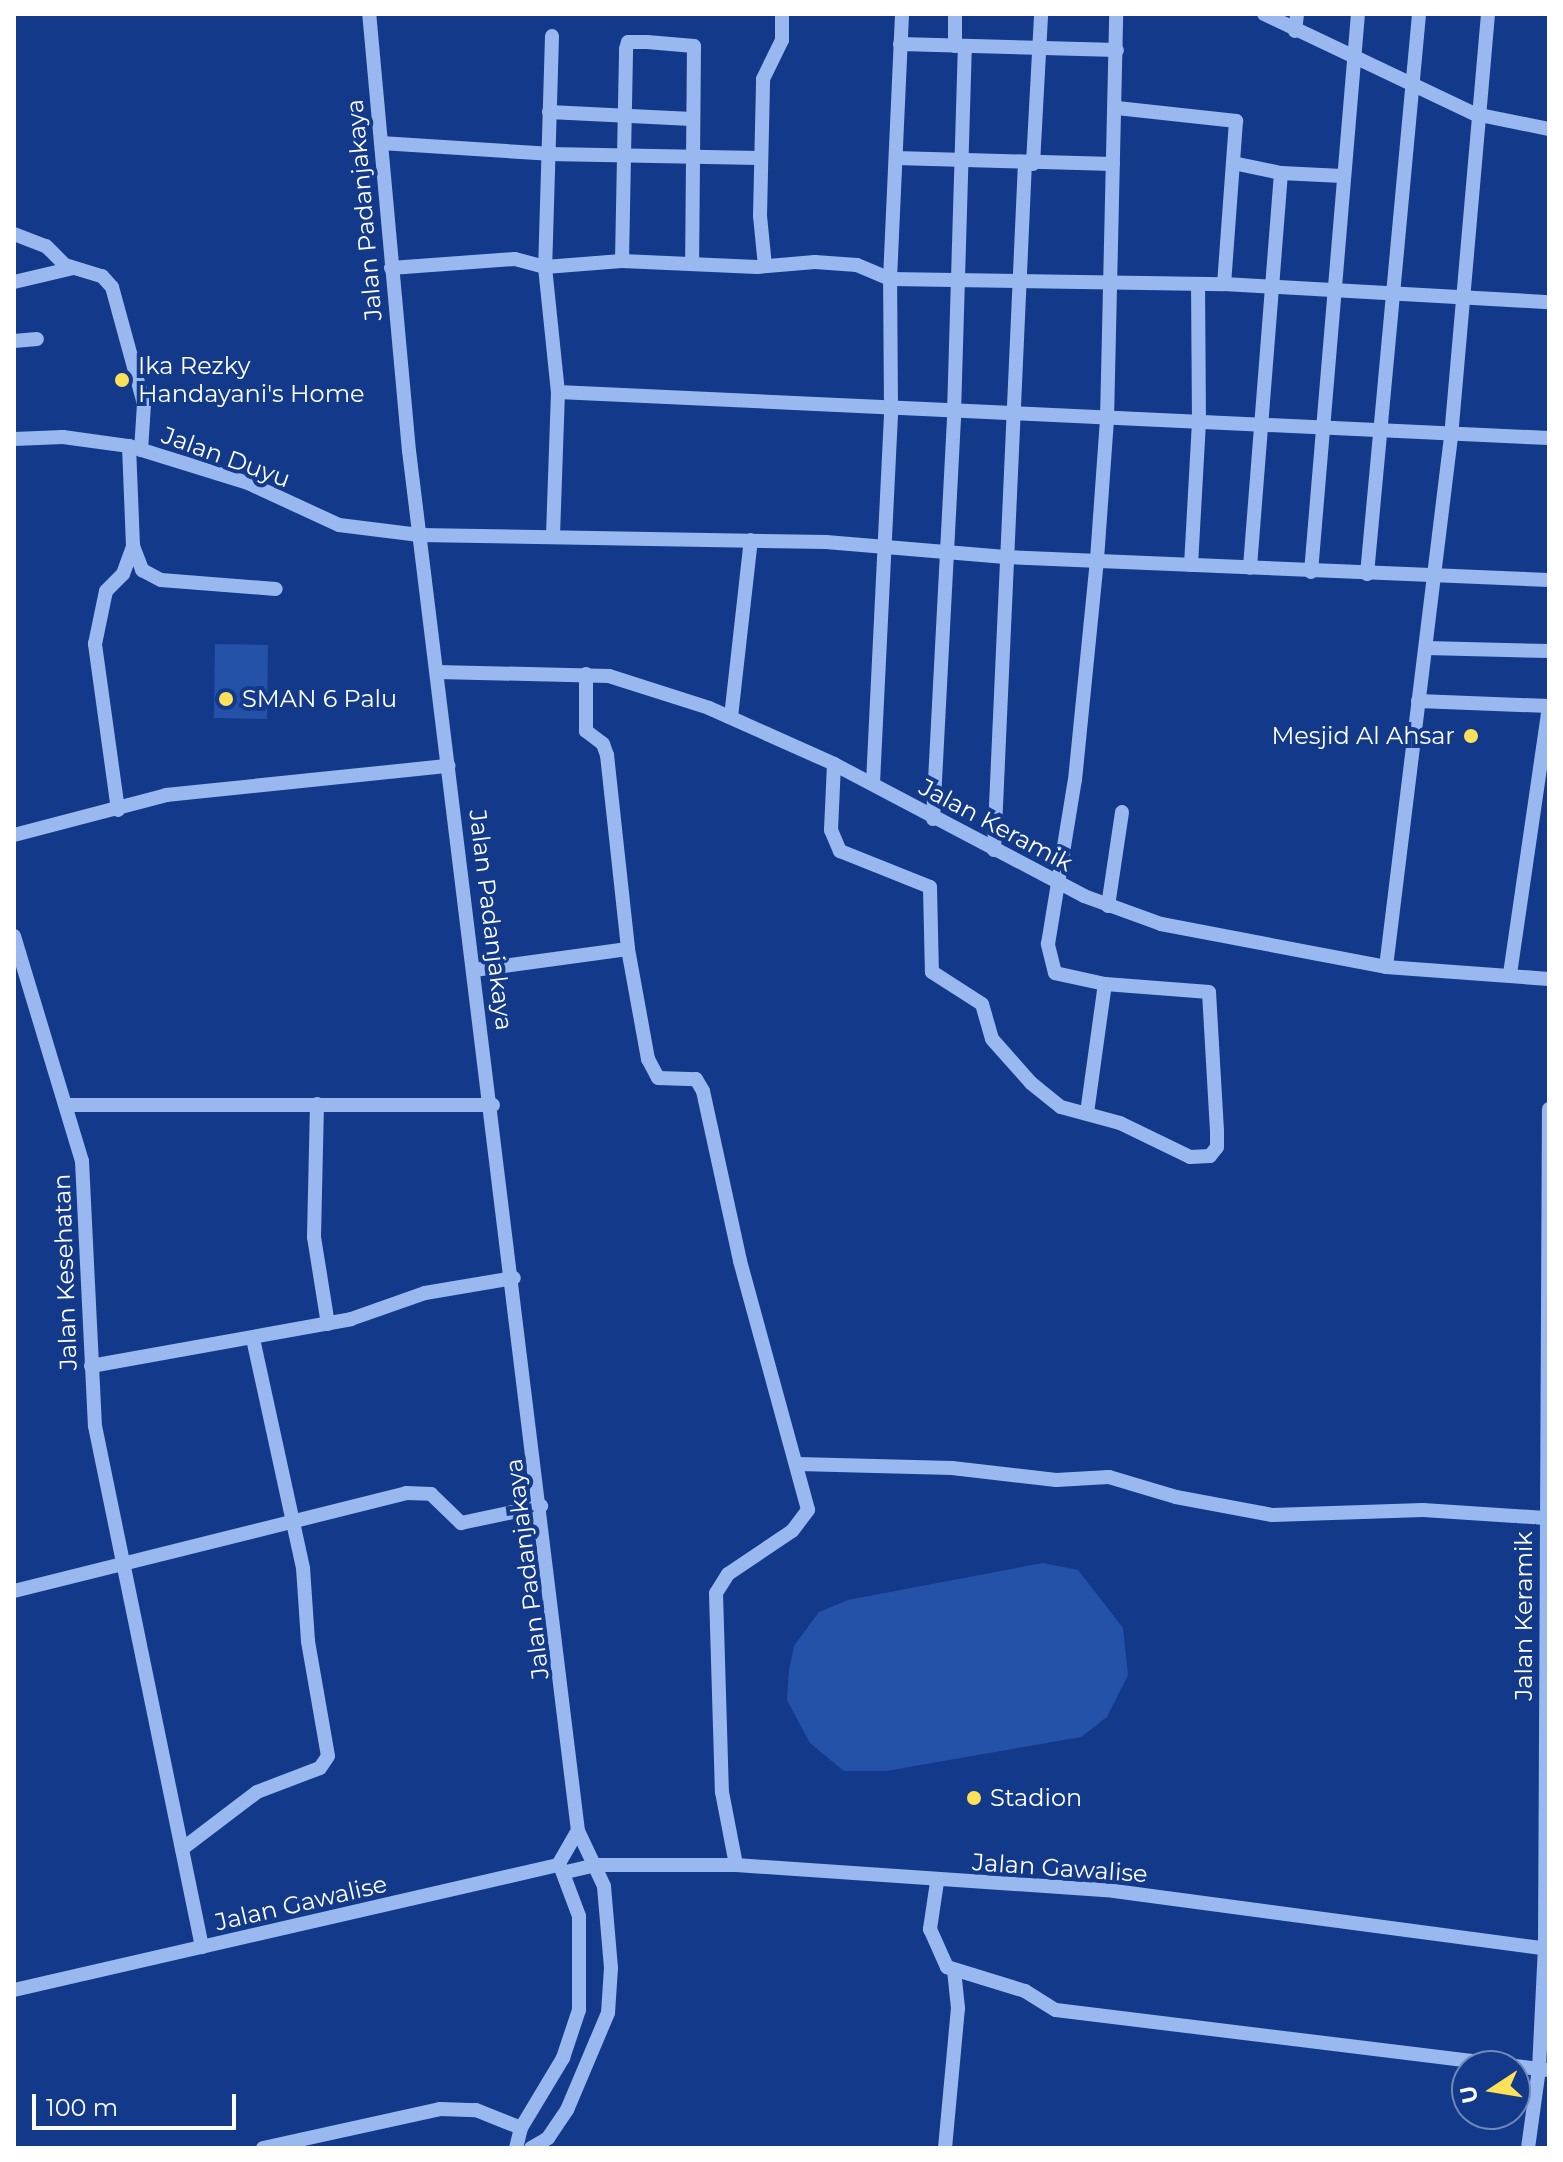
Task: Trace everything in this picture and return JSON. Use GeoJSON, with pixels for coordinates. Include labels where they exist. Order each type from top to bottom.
{"type":"FeatureCollection","features":[{"type":"Feature","properties":{"kind":"street","name":"Jalan Padanjakaya"},"geometry":{"type":"LineString","coordinates":[[369,14],[419,535],[493,1105],[578,1831]]}},
{"type":"Feature","properties":{"kind":"street"},"geometry":{"type":"LineString","coordinates":[[765,266],[759,158],[763,79],[782,40],[782,14]]}},
{"type":"Feature","properties":{"kind":"street"},"geometry":{"type":"LineString","coordinates":[[873,783],[891,409],[890,279],[902,14]]}},
{"type":"Feature","properties":{"kind":"street"},"geometry":{"type":"LineString","coordinates":[[933,819],[954,413],[960,161],[960,46],[955,14]]}},
{"type":"Feature","properties":{"kind":"street"},"geometry":{"type":"LineString","coordinates":[[994,850],[1020,278],[1041,14]]}},
{"type":"Feature","properties":{"kind":"street"},"geometry":{"type":"LineString","coordinates":[[834,764],[831,830],[840,851],[927,884],[935,977],[982,1004],[992,1039],[1045,1097],[1190,1157],[1205,1158],[1217,1147],[1209,992],[1105,984],[1055,973],[1048,944],[1075,780],[1097,559],[1107,420],[1107,281],[1117,108],[1116,14]]}},
{"type":"Feature","properties":{"kind":"street"},"geometry":{"type":"LineString","coordinates":[[1264,14],[1352,59],[1475,114],[1549,129]]}},
{"type":"Feature","properties":{"kind":"street"},"geometry":{"type":"LineString","coordinates":[[1295,31],[1297,14]]}},
{"type":"Feature","properties":{"kind":"street"},"geometry":{"type":"LineString","coordinates":[[1311,572],[1342,176],[1353,116],[1352,59],[1358,14]]}},
{"type":"Feature","properties":{"kind":"street"},"geometry":{"type":"LineString","coordinates":[[1367,574],[1419,14]]}},
{"type":"Feature","properties":{"kind":"street"},"geometry":{"type":"LineString","coordinates":[[1386,967],[1451,437],[1464,300],[1475,114],[1488,14]]}},
{"type":"Feature","properties":{"kind":"street"},"geometry":{"type":"LineString","coordinates":[[552,36],[545,267],[558,392],[553,536]]}},
{"type":"Feature","properties":{"kind":"street"},"geometry":{"type":"LineString","coordinates":[[622,261],[621,115],[628,42],[690,43],[692,262]]}},
{"type":"Feature","properties":{"kind":"street"},"geometry":{"type":"LineString","coordinates":[[900,44],[1117,50]]}},
{"type":"Feature","properties":{"kind":"street"},"geometry":{"type":"LineString","coordinates":[[1117,108],[1236,121],[1224,284]]}},
{"type":"Feature","properties":{"kind":"street"},"geometry":{"type":"LineString","coordinates":[[549,112],[692,119]]}},
{"type":"Feature","properties":{"kind":"street"},"geometry":{"type":"LineString","coordinates":[[381,143],[549,154],[759,158]]}},
{"type":"Feature","properties":{"kind":"street"},"geometry":{"type":"LineString","coordinates":[[896,158],[1113,164]]}},
{"type":"Feature","properties":{"kind":"street"},"geometry":{"type":"LineString","coordinates":[[1233,163],[1281,173],[1342,176]]}},
{"type":"Feature","properties":{"kind":"street"},"geometry":{"type":"LineString","coordinates":[[1250,568],[1281,173]]}},
{"type":"Feature","properties":{"kind":"street"},"geometry":{"type":"LineString","coordinates":[[14,234],[46,246],[73,268],[102,276],[114,291],[144,404],[135,448],[133,546],[123,574],[106,591],[95,644],[118,810]]}},
{"type":"Feature","properties":{"kind":"street"},"geometry":{"type":"LineString","coordinates":[[391,268],[515,259],[545,267],[622,261],[765,266],[857,265],[890,279],[1020,278],[1224,284],[1464,300],[1549,302]]}},
{"type":"Feature","properties":{"kind":"street"},"geometry":{"type":"LineString","coordinates":[[14,282],[73,268]]}},
{"type":"Feature","properties":{"kind":"street"},"geometry":{"type":"LineString","coordinates":[[1191,565],[1199,424],[1198,284]]}},
{"type":"Feature","properties":{"kind":"street"},"geometry":{"type":"LineString","coordinates":[[14,341],[37,339]]}},
{"type":"Feature","properties":{"kind":"street"},"geometry":{"type":"LineString","coordinates":[[558,392],[1451,437],[1549,438]]}},
{"type":"Feature","properties":{"kind":"street","name":"Jalan Duyu"},"geometry":{"type":"LineString","coordinates":[[14,439],[63,437],[135,448],[248,483],[331,523],[419,535],[884,545],[1005,557],[1097,559],[1433,579],[1549,580]]}},
{"type":"Feature","properties":{"kind":"street"},"geometry":{"type":"LineString","coordinates":[[731,717],[751,540]]}},
{"type":"Feature","properties":{"kind":"street"},"geometry":{"type":"LineString","coordinates":[[133,546],[142,570],[161,580],[276,589]]}},
{"type":"Feature","properties":{"kind":"street"},"geometry":{"type":"LineString","coordinates":[[1426,648],[1549,651]]}},
{"type":"Feature","properties":{"kind":"street","name":"Jalan Keramik"},"geometry":{"type":"LineString","coordinates":[[437,672],[586,674],[637,683],[731,717],[834,764],[933,819],[1108,906],[1175,927],[1386,967],[1549,979]]}},
{"type":"Feature","properties":{"kind":"street"},"geometry":{"type":"LineString","coordinates":[[586,674],[586,731],[603,744],[607,755],[628,949],[655,1075],[696,1079],[703,1091],[740,1261],[798,1464],[807,1514],[792,1531],[728,1574],[716,1593],[722,1792],[736,1865]]}},
{"type":"Feature","properties":{"kind":"street"},"geometry":{"type":"LineString","coordinates":[[1418,701],[1549,706],[1510,974]]}},
{"type":"Feature","properties":{"kind":"street"},"geometry":{"type":"LineString","coordinates":[[14,835],[166,795],[449,766]]}},
{"type":"Feature","properties":{"kind":"street"},"geometry":{"type":"LineString","coordinates":[[1108,906],[1122,812]]}},
{"type":"Feature","properties":{"kind":"street","name":"Jalan Kesehatan"},"geometry":{"type":"LineString","coordinates":[[14,936],[84,1171],[95,1426],[121,1566],[202,1947]]}},
{"type":"Feature","properties":{"kind":"street"},"geometry":{"type":"LineString","coordinates":[[474,970],[628,949]]}},
{"type":"Feature","properties":{"kind":"street"},"geometry":{"type":"LineString","coordinates":[[1087,1113],[1105,984]]}},
{"type":"Feature","properties":{"kind":"street"},"geometry":{"type":"LineString","coordinates":[[317,1104],[314,1237],[328,1324]]}},
{"type":"Feature","properties":{"kind":"street"},"geometry":{"type":"LineString","coordinates":[[66,1105],[493,1105]]}},
{"type":"Feature","properties":{"kind":"street","name":"Jalan Keramik"},"geometry":{"type":"LineString","coordinates":[[1528,2148],[1544,2070],[1547,1949],[1549,1109]]}},
{"type":"Feature","properties":{"kind":"street"},"geometry":{"type":"LineString","coordinates":[[91,1366],[328,1324],[394,1308],[425,1293],[514,1278]]}},
{"type":"Feature","properties":{"kind":"street"},"geometry":{"type":"LineString","coordinates":[[182,1849],[257,1792],[320,1768],[328,1758],[308,1641],[304,1578],[253,1338]]}},
{"type":"Feature","properties":{"kind":"street"},"geometry":{"type":"LineString","coordinates":[[798,1464],[952,1468],[1056,1480],[1109,1477],[1176,1497],[1272,1515],[1423,1510],[1546,1518]]}},
{"type":"Feature","properties":{"kind":"street"},"geometry":{"type":"LineString","coordinates":[[14,1591],[121,1566],[291,1519],[423,1492],[461,1523],[541,1506]]}},
{"type":"Feature","properties":{"kind":"street"},"geometry":{"type":"LineString","coordinates":[[531,2148],[548,2138],[567,2110],[606,2024],[611,1968],[597,1865],[578,1831]]}},
{"type":"Feature","properties":{"kind":"street"},"geometry":{"type":"LineString","coordinates":[[516,2148],[521,2128],[563,2058],[579,2010],[580,1925],[562,1869],[578,1831]]}},
{"type":"Feature","properties":{"kind":"street","name":"Jalan Gawalise"},"geometry":{"type":"LineString","coordinates":[[14,1990],[562,1869],[597,1865],[736,1865],[937,1882],[1114,1891],[1547,1949]]}},
{"type":"Feature","properties":{"kind":"street"},"geometry":{"type":"LineString","coordinates":[[937,1882],[932,1937],[941,1959],[954,1972],[1025,1991],[1069,2013],[1451,2059]]}},
{"type":"Feature","properties":{"kind":"street"},"geometry":{"type":"LineString","coordinates":[[945,2148],[958,2008],[954,1972]]}},
{"type":"Feature","properties":{"kind":"street"},"geometry":{"type":"LineString","coordinates":[[263,2148],[440,2109],[476,2110],[521,2128]]}},
{"type":"Feature","properties":{"kind":"shaded area"},"geometry":{"type":"Polygon","coordinates":[[[215,644],[268,645],[267,719],[214,718],[215,644]]]}},
{"type":"Feature","properties":{"kind":"shaded area"},"geometry":{"type":"Polygon","coordinates":[[[1043,1563],[1078,1570],[1123,1628],[1128,1675],[1107,1717],[1081,1737],[886,1771],[844,1771],[810,1743],[787,1700],[789,1670],[794,1646],[819,1612],[848,1600],[1043,1563]]]}},
{"type":"Feature","properties":{"kind":"place","name":"Ika Rezky Handayani's Home"},"geometry":{"type":"Point","coordinates":[122,380]}},
{"type":"Feature","properties":{"kind":"place","name":"SMAN 6 Palu"},"geometry":{"type":"Point","coordinates":[226,699]}},
{"type":"Feature","properties":{"kind":"place","name":"Mesjid Al Ahsar"},"geometry":{"type":"Point","coordinates":[1471,736]}},
{"type":"Feature","properties":{"kind":"place","name":"Stadion"},"geometry":{"type":"Point","coordinates":[974,1798]}}]}
